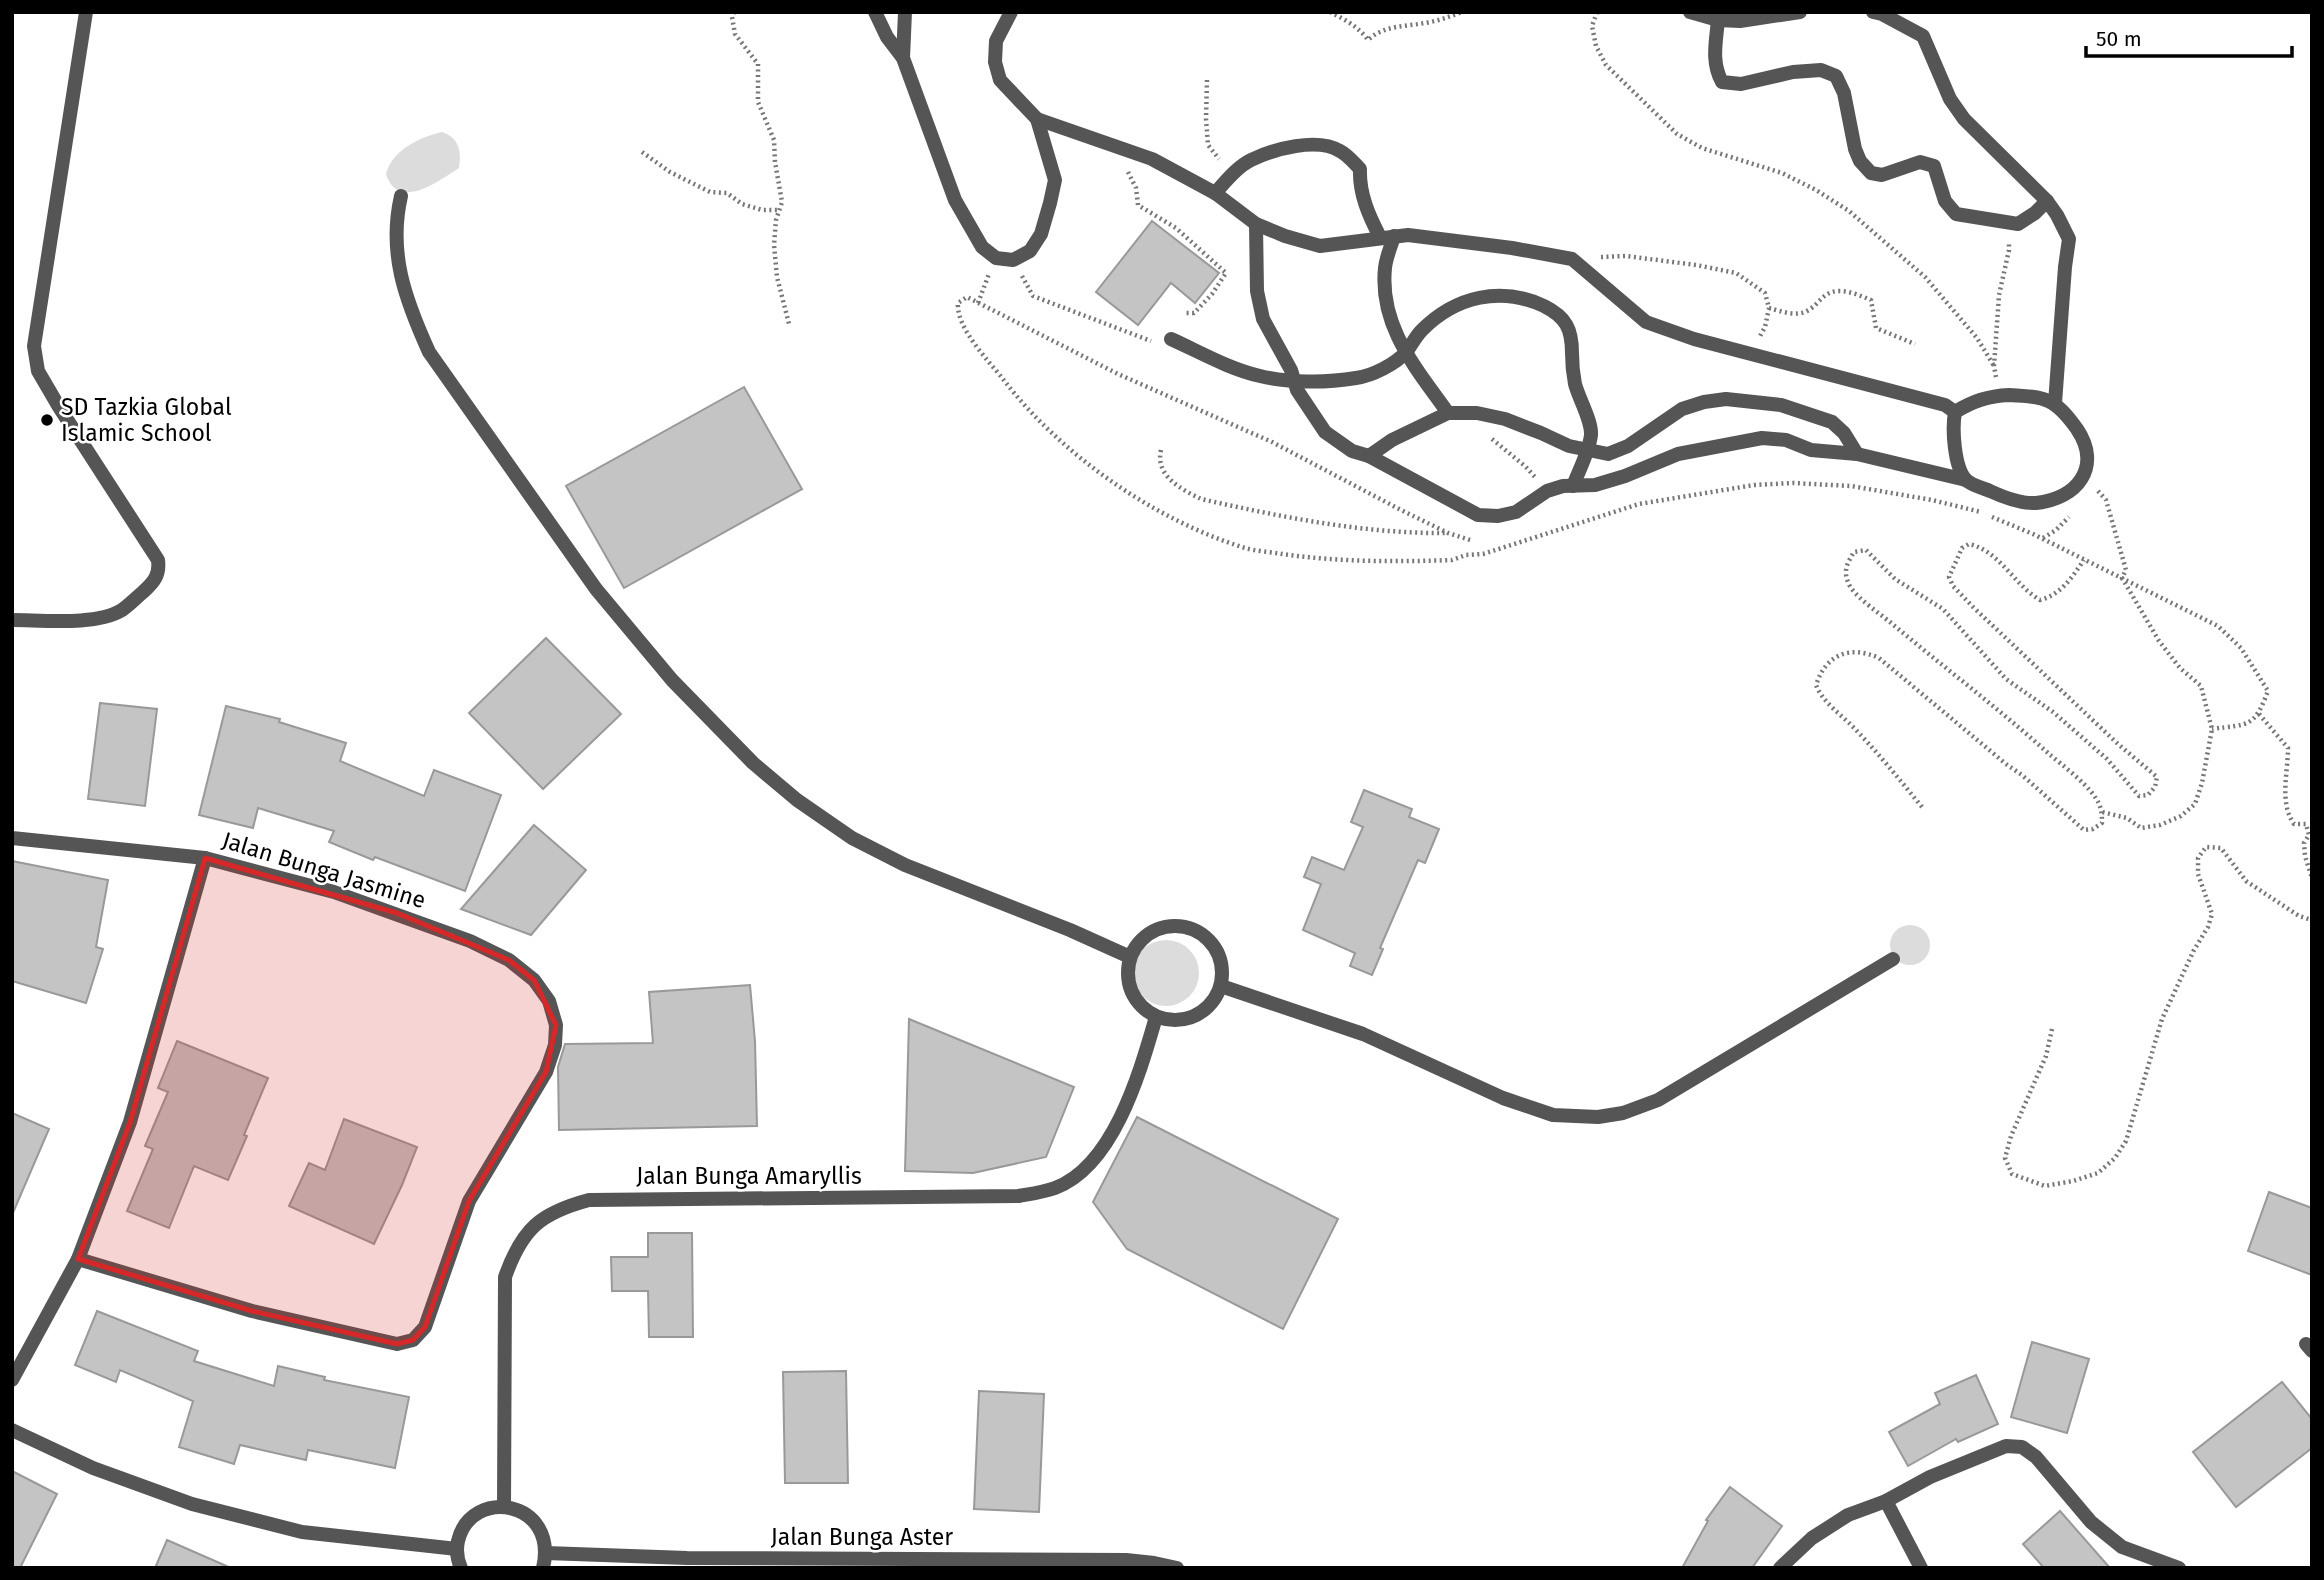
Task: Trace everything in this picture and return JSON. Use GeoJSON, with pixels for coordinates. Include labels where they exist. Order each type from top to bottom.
{"type":"FeatureCollection","features":[{"type":"Feature","properties":{"kind":"street"},"geometry":{"type":"LineString","coordinates":[[12,620],[70,620],[108,615],[121,610],[152,584],[159,572],[158,559],[37,370],[34,346],[86,12]]}},
{"type":"Feature","properties":{"kind":"street"},"geometry":{"type":"LineString","coordinates":[[875,12],[887,37],[903,58],[955,200],[982,247],[996,258],[1013,260],[1030,251],[1041,234],[1055,180],[1037,119],[1000,80],[995,62],[996,40],[1011,12]]}},
{"type":"Feature","properties":{"kind":"street"},"geometry":{"type":"LineString","coordinates":[[903,58],[905,12]]}},
{"type":"Feature","properties":{"kind":"street"},"geometry":{"type":"LineString","coordinates":[[1690,12],[1718,20],[1741,21],[1800,12]]}},
{"type":"Feature","properties":{"kind":"street"},"geometry":{"type":"LineString","coordinates":[[1873,12],[1923,36],[1950,99],[1964,119],[2048,201],[2069,239],[2055,403]]}},
{"type":"Feature","properties":{"kind":"street"},"geometry":{"type":"LineString","coordinates":[[1718,20],[1715,70],[1722,82],[1741,84],[1793,72],[1821,70],[1836,76],[1844,93],[1855,149],[1860,161],[1871,173],[1882,175],[1920,162],[1934,166],[1945,201],[1956,214],[2018,224],[2048,201]]}},
{"type":"Feature","properties":{"kind":"street"},"geometry":{"type":"LineString","coordinates":[[1037,119],[1152,159],[1215,193],[1256,224],[1285,236],[1320,246],[1387,237],[1442,238],[1572,259],[1646,322],[1694,340],[1945,405],[1955,412]]}},
{"type":"Feature","properties":{"kind":"street"},"geometry":{"type":"LineString","coordinates":[[1215,193],[1232,174],[1251,160],[1308,144],[1322,144],[1339,150],[1360,169],[1360,184],[1369,217],[1387,237],[1385,291],[1391,321],[1405,354],[1448,413]]}},
{"type":"Feature","properties":{"kind":"street"},"geometry":{"type":"LineString","coordinates":[[401,196],[395,220],[395,247],[407,298],[429,352],[596,589],[672,680],[753,763],[797,800],[852,838],[905,865],[1070,930],[1130,957]]}},
{"type":"Feature","properties":{"kind":"street"},"geometry":{"type":"LineString","coordinates":[[1256,224],[1257,291],[1263,319],[1291,370],[1297,390],[1325,432],[1352,451],[1369,456],[1478,515],[1498,516],[1516,512],[1547,491],[1595,485],[1678,454],[1762,438],[1786,440],[1811,450],[1857,454],[1966,480],[1996,494],[2034,503],[2055,500],[2079,484],[2086,469],[2087,450],[2079,432],[2055,403],[2031,396],[1989,396],[1969,403],[1955,412],[1952,426],[1958,466],[1966,480]]}},
{"type":"Feature","properties":{"kind":"street"},"geometry":{"type":"LineString","coordinates":[[1171,339],[1260,376],[1294,380],[1357,378],[1383,369],[1405,354],[1420,332],[1440,313],[1486,296],[1508,295],[1530,300],[1563,319],[1571,331],[1575,384],[1591,434],[1573,486]]}},
{"type":"Feature","properties":{"kind":"street"},"geometry":{"type":"LineString","coordinates":[[1369,456],[1392,440],[1448,413],[1477,413],[1505,419],[1569,446],[1608,454],[1628,446],[1682,409],[1726,399],[1781,405],[1832,422],[1844,433],[1857,454]]}},
{"type":"Feature","properties":{"kind":"street","name":"Jalan Bunga Jasmine"},"geometry":{"type":"LineString","coordinates":[[12,838],[205,858],[334,892],[470,941],[509,960],[534,980],[549,1001],[556,1025],[555,1045],[546,1072],[469,1201],[425,1326],[413,1340],[397,1344],[252,1311],[78,1259]]}},
{"type":"Feature","properties":{"kind":"street"},"geometry":{"type":"LineString","coordinates":[[15,1370],[78,1259],[130,1122],[205,858]]}},
{"type":"Feature","properties":{"kind":"street"},"geometry":{"type":"LineString","coordinates":[[1182,927],[1206,938],[1215,948],[1223,973],[1216,999],[1196,1017],[1182,1021],[1156,1017],[1134,999],[1128,985],[1130,957],[1136,945],[1156,929],[1182,927]]}},
{"type":"Feature","properties":{"kind":"street"},"geometry":{"type":"LineString","coordinates":[[1221,986],[1363,1034],[1524,1106],[1553,1115],[1598,1117],[1623,1113],[1658,1100],[1893,959]]}},
{"type":"Feature","properties":{"kind":"street","name":"Jalan Bunga Amaryllis"},"geometry":{"type":"LineString","coordinates":[[504,1507],[505,1277],[515,1249],[537,1223],[561,1207],[589,1199],[1019,1196],[1056,1188],[1090,1163],[1108,1141],[1142,1065],[1156,1017]]}},
{"type":"Feature","properties":{"kind":"street"},"geometry":{"type":"LineString","coordinates":[[12,1430],[93,1468],[191,1504],[302,1532],[457,1549]]}},
{"type":"Feature","properties":{"kind":"street"},"geometry":{"type":"LineString","coordinates":[[1780,1568],[1811,1538],[1847,1515],[1886,1501],[1930,1477],[2006,1446],[2022,1447],[2036,1457],[2091,1522],[2122,1547],[2179,1568]]}},
{"type":"Feature","properties":{"kind":"street"},"geometry":{"type":"LineString","coordinates":[[1886,1501],[1921,1568]]}},
{"type":"Feature","properties":{"kind":"street"},"geometry":{"type":"LineString","coordinates":[[461,1568],[457,1549],[460,1535],[467,1523],[477,1514],[490,1508],[504,1507],[524,1513],[539,1527],[545,1540],[545,1561]]}},
{"type":"Feature","properties":{"kind":"street","name":"Jalan Bunga Aster"},"geometry":{"type":"LineString","coordinates":[[545,1561],[687,1563],[1126,1560],[1177,1568]]}},
{"type":"Feature","properties":{"kind":"path"},"geometry":{"type":"LineString","coordinates":[[734,12],[732,17],[735,34],[758,64],[758,102],[774,140],[782,202],[776,220],[774,245],[777,276],[789,324]]}},
{"type":"Feature","properties":{"kind":"path"},"geometry":{"type":"LineString","coordinates":[[1330,12],[1346,20],[1368,40],[1377,31],[1434,22],[1462,12]]}},
{"type":"Feature","properties":{"kind":"path"},"geometry":{"type":"LineString","coordinates":[[1597,12],[1592,26],[1596,46],[1606,65],[1677,134],[1702,148],[1782,173],[1849,211],[1925,277],[1977,338],[1994,366],[1999,295],[2009,250],[2009,222]]}},
{"type":"Feature","properties":{"kind":"path"},"geometry":{"type":"LineString","coordinates":[[1207,79],[1208,145],[1232,174]]}},
{"type":"Feature","properties":{"kind":"path"},"geometry":{"type":"LineString","coordinates":[[1114,146],[1136,188],[1138,205],[1176,228],[1226,273],[1212,294],[1194,313],[1185,313]]}},
{"type":"Feature","properties":{"kind":"path"},"geometry":{"type":"LineString","coordinates":[[642,152],[670,172],[710,192],[727,193],[742,204],[762,210],[779,210]]}},
{"type":"Feature","properties":{"kind":"path"},"geometry":{"type":"LineString","coordinates":[[1581,265],[1599,257],[1626,256],[1696,265],[1736,274],[1765,293],[1769,308],[1765,327],[1751,354]]}},
{"type":"Feature","properties":{"kind":"path"},"geometry":{"type":"LineString","coordinates":[[978,303],[996,258]]}},
{"type":"Feature","properties":{"kind":"path"},"geometry":{"type":"LineString","coordinates":[[1013,260],[1033,296],[1153,341],[1171,339]]}},
{"type":"Feature","properties":{"kind":"path"},"geometry":{"type":"LineString","coordinates":[[1769,308],[1787,313],[1806,312],[1825,294],[1839,291],[1854,294],[1871,300],[1876,328],[1915,344]]}},
{"type":"Feature","properties":{"kind":"path"},"geometry":{"type":"LineString","coordinates":[[1470,540],[1448,533],[1272,443],[1118,374],[967,297],[958,303],[957,313],[972,340],[1023,406],[1076,454],[1129,493],[1190,526],[1246,548],[1319,559],[1452,560],[1465,555],[1483,554],[1639,504],[1754,485],[1793,483],[1851,486],[1932,500],[1980,512],[2034,534],[2218,626],[2241,648],[2268,691],[2259,715],[2245,725],[2212,729]]}},
{"type":"Feature","properties":{"kind":"path"},"geometry":{"type":"LineString","coordinates":[[1489,436],[1525,466],[1547,491]]}},
{"type":"Feature","properties":{"kind":"path"},"geometry":{"type":"LineString","coordinates":[[1161,450],[1158,459],[1163,473],[1180,488],[1201,499],[1344,527],[1448,533]]}},
{"type":"Feature","properties":{"kind":"path"},"geometry":{"type":"LineString","coordinates":[[2082,478],[2106,500],[2126,570],[2122,578]]}},
{"type":"Feature","properties":{"kind":"path"},"geometry":{"type":"LineString","coordinates":[[1922,807],[1881,757],[1820,696],[1816,685],[1820,671],[1828,662],[1849,652],[1865,652],[1879,658],[2022,775],[2084,830],[2093,829],[2102,823],[2102,812],[2095,796],[2003,713],[1930,656],[1848,585],[1845,571],[1854,552],[1866,550],[1895,579],[1942,609],[2006,678],[2063,721],[2107,759],[2139,796],[2148,795],[2155,787],[2157,777],[2118,744],[1973,607],[1953,586],[1949,577],[1962,548],[1969,544],[1979,546],[1989,552],[2040,600],[2053,597],[2064,587],[2084,560]]}},
{"type":"Feature","properties":{"kind":"path"},"geometry":{"type":"LineString","coordinates":[[2102,812],[2127,818],[2141,828],[2160,825],[2181,816],[2195,804],[2202,783],[2212,729],[2201,686],[2180,668],[2159,641],[2122,578]]}},
{"type":"Feature","properties":{"kind":"path"},"geometry":{"type":"LineString","coordinates":[[2259,715],[2288,748],[2287,815],[2294,824],[2306,824],[2309,835],[2304,843],[2305,856],[2312,878]]}},
{"type":"Feature","properties":{"kind":"path"},"geometry":{"type":"LineString","coordinates":[[2052,1028],[2046,1056],[2011,1136],[2006,1158],[2012,1174],[2045,1186],[2098,1173],[2115,1158],[2126,1141],[2162,1019],[2212,914],[2198,874],[2198,859],[2206,847],[2221,848],[2246,881],[2299,916],[2312,920]]}},
{"type":"Feature","properties":{"kind":"highlighted area"},"geometry":{"type":"Polygon","coordinates":[[[205,858],[397,913],[509,960],[534,980],[556,1025],[546,1072],[469,1201],[425,1327],[413,1340],[397,1344],[252,1311],[78,1259],[130,1122],[205,858]]]}},
{"type":"Feature","properties":{"kind":"shaded area"},"geometry":{"type":"Polygon","coordinates":[[[442,132],[458,146],[459,168],[420,190],[400,191],[392,185],[386,174],[394,158],[416,141],[442,132]]]}},
{"type":"Feature","properties":{"kind":"shaded area"},"geometry":{"type":"Polygon","coordinates":[[[1910,925],[1918,926],[1924,931],[1929,937],[1929,953],[1924,959],[1918,964],[1910,965],[1902,964],[1896,959],[1891,953],[1890,945],[1891,937],[1896,931],[1902,926],[1910,925]]]}},
{"type":"Feature","properties":{"kind":"shaded area"},"geometry":{"type":"Polygon","coordinates":[[[1166,940],[1179,943],[1189,950],[1196,960],[1199,973],[1196,986],[1189,996],[1179,1003],[1166,1006],[1153,1003],[1143,996],[1136,986],[1133,973],[1136,960],[1143,950],[1153,943],[1166,940]]]}},
{"type":"Feature","properties":{"kind":"building"},"geometry":{"type":"Polygon","coordinates":[[[1152,221],[1219,273],[1195,303],[1171,283],[1138,325],[1096,292],[1152,221]]]}},
{"type":"Feature","properties":{"kind":"building"},"geometry":{"type":"Polygon","coordinates":[[[744,387],[802,489],[624,588],[566,486],[744,387]]]}},
{"type":"Feature","properties":{"kind":"building"},"geometry":{"type":"Polygon","coordinates":[[[546,638],[621,714],[543,789],[469,713],[546,638]]]}},
{"type":"Feature","properties":{"kind":"building"},"geometry":{"type":"Polygon","coordinates":[[[100,703],[157,709],[145,806],[88,799],[100,703]]]}},
{"type":"Feature","properties":{"kind":"building"},"geometry":{"type":"Polygon","coordinates":[[[226,706],[280,719],[279,722],[346,743],[340,761],[424,796],[434,770],[501,795],[465,891],[329,842],[334,831],[258,808],[253,828],[199,815],[226,706]]]}},
{"type":"Feature","properties":{"kind":"building"},"geometry":{"type":"Polygon","coordinates":[[[1364,790],[1412,809],[1409,817],[1439,829],[1425,863],[1418,860],[1380,948],[1383,949],[1372,975],[1350,966],[1355,953],[1303,930],[1321,884],[1304,877],[1312,857],[1344,870],[1363,827],[1351,822],[1364,790]]]}},
{"type":"Feature","properties":{"kind":"building"},"geometry":{"type":"Polygon","coordinates":[[[534,825],[586,870],[531,935],[461,909],[534,825]]]}},
{"type":"Feature","properties":{"kind":"building"},"geometry":{"type":"Polygon","coordinates":[[[12,861],[108,880],[96,947],[103,949],[86,1003],[12,981],[12,861]]]}},
{"type":"Feature","properties":{"kind":"building"},"geometry":{"type":"Polygon","coordinates":[[[750,985],[755,1041],[757,1126],[559,1130],[558,1067],[565,1044],[653,1043],[649,992],[750,985]]]}},
{"type":"Feature","properties":{"kind":"building"},"geometry":{"type":"Polygon","coordinates":[[[909,1019],[1074,1087],[1046,1157],[973,1173],[905,1171],[909,1019]]]}},
{"type":"Feature","properties":{"kind":"building"},"geometry":{"type":"Polygon","coordinates":[[[177,1041],[268,1078],[228,1180],[194,1166],[169,1228],[127,1211],[153,1149],[145,1146],[168,1092],[158,1088],[177,1041]]]}},
{"type":"Feature","properties":{"kind":"building"},"geometry":{"type":"Polygon","coordinates":[[[12,1113],[49,1129],[12,1215],[12,1113]]]}},
{"type":"Feature","properties":{"kind":"building"},"geometry":{"type":"Polygon","coordinates":[[[1137,1117],[1338,1219],[1283,1329],[1127,1249],[1093,1202],[1137,1117]]]}},
{"type":"Feature","properties":{"kind":"building"},"geometry":{"type":"Polygon","coordinates":[[[344,1119],[417,1147],[374,1244],[289,1206],[309,1163],[325,1170],[344,1119]]]}},
{"type":"Feature","properties":{"kind":"building"},"geometry":{"type":"Polygon","coordinates":[[[2269,1192],[2312,1208],[2312,1275],[2248,1251],[2269,1192]]]}},
{"type":"Feature","properties":{"kind":"building"},"geometry":{"type":"Polygon","coordinates":[[[648,1233],[692,1233],[693,1337],[649,1337],[648,1291],[612,1291],[611,1257],[648,1257],[648,1233]]]}},
{"type":"Feature","properties":{"kind":"building"},"geometry":{"type":"Polygon","coordinates":[[[97,1311],[198,1351],[194,1361],[274,1386],[278,1366],[325,1377],[324,1380],[409,1397],[395,1468],[308,1450],[306,1460],[240,1445],[234,1464],[179,1447],[193,1401],[120,1370],[116,1382],[75,1365],[97,1311]]]}},
{"type":"Feature","properties":{"kind":"building"},"geometry":{"type":"Polygon","coordinates":[[[2032,1342],[2089,1359],[2067,1433],[2011,1417],[2032,1342]]]}},
{"type":"Feature","properties":{"kind":"building"},"geometry":{"type":"Polygon","coordinates":[[[846,1371],[848,1483],[785,1483],[783,1372],[846,1371]]]}},
{"type":"Feature","properties":{"kind":"building"},"geometry":{"type":"Polygon","coordinates":[[[1976,1375],[1998,1424],[1958,1442],[1956,1439],[1908,1466],[1889,1432],[1940,1404],[1935,1393],[1976,1375]]]}},
{"type":"Feature","properties":{"kind":"building"},"geometry":{"type":"Polygon","coordinates":[[[2282,1382],[2312,1419],[2312,1448],[2236,1507],[2193,1452],[2282,1382]]]}},
{"type":"Feature","properties":{"kind":"building"},"geometry":{"type":"Polygon","coordinates":[[[979,1391],[1044,1394],[1039,1512],[974,1509],[979,1391]]]}},
{"type":"Feature","properties":{"kind":"building"},"geometry":{"type":"Polygon","coordinates":[[[12,1471],[57,1494],[20,1568],[12,1568],[12,1471]]]}},
{"type":"Feature","properties":{"kind":"building"},"geometry":{"type":"Polygon","coordinates":[[[1730,1487],[1782,1526],[1752,1568],[1682,1568],[1708,1521],[1706,1520],[1730,1487]]]}},
{"type":"Feature","properties":{"kind":"building"},"geometry":{"type":"Polygon","coordinates":[[[2060,1511],[2110,1568],[2044,1568],[2023,1544],[2060,1511]]]}},
{"type":"Feature","properties":{"kind":"building"},"geometry":{"type":"Polygon","coordinates":[[[167,1540],[231,1568],[155,1568],[167,1540]]]}},
{"type":"Feature","properties":{"kind":"place","name":"SD Tazkia Global Islamic School"},"geometry":{"type":"Point","coordinates":[47,420]}}]}
